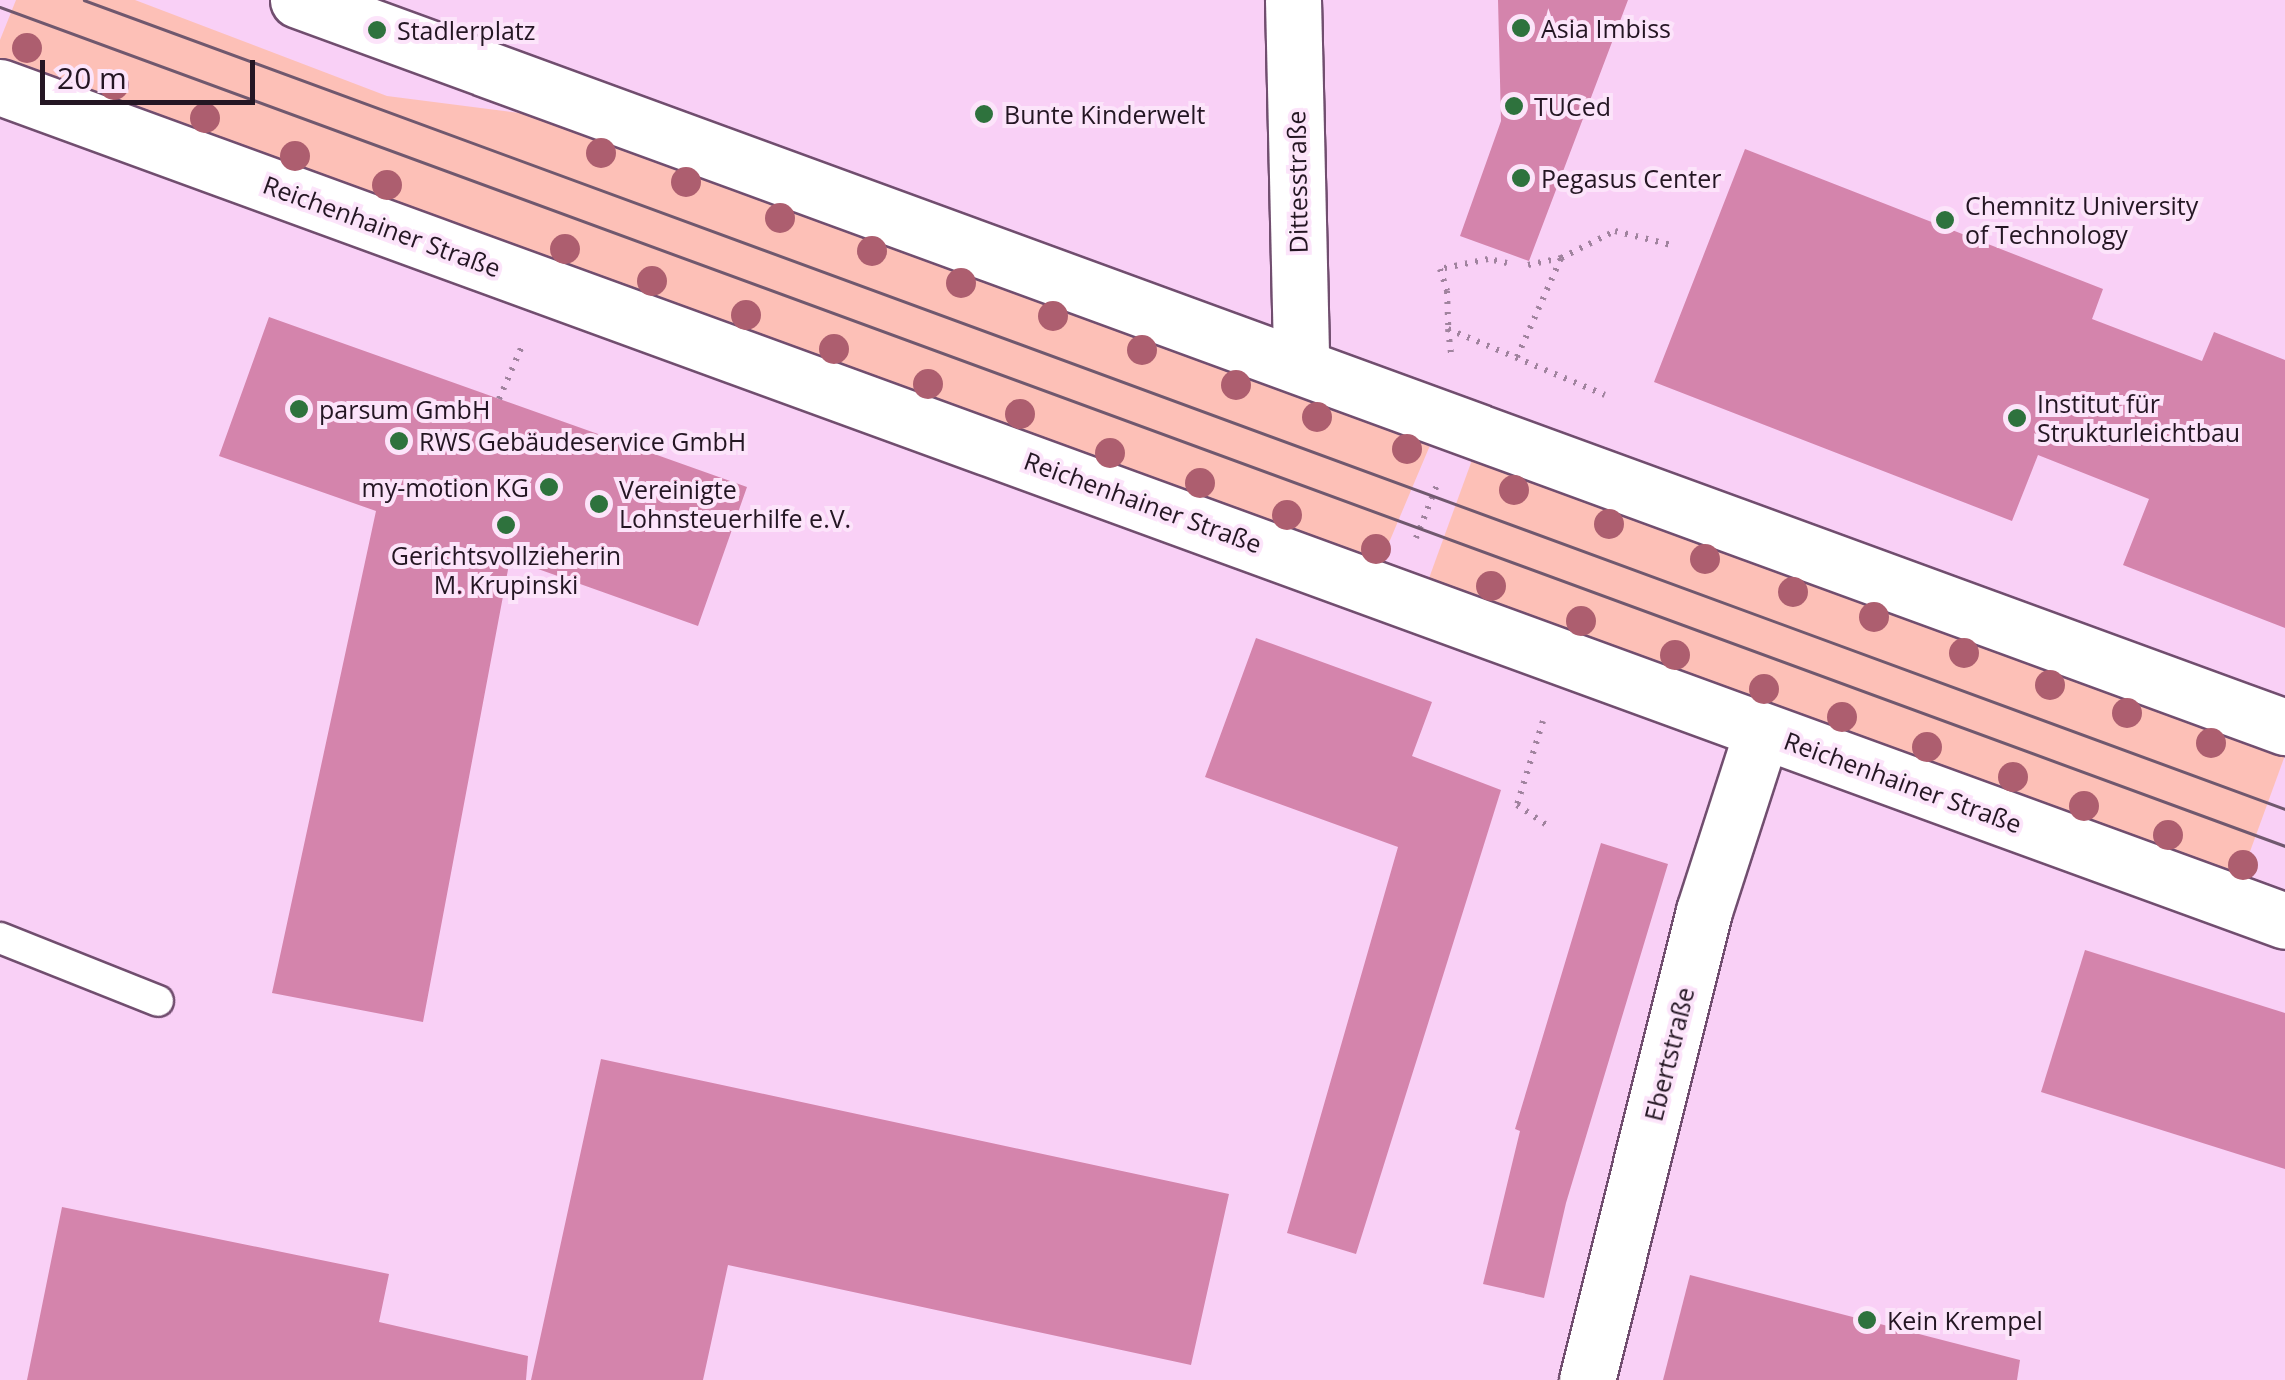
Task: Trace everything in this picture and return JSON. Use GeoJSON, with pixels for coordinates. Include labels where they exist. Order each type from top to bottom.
{"type":"FeatureCollection","features":[{"type":"Feature","properties":{"kind":"street"},"geometry":{"type":"LineString","coordinates":[[298,0],[2285,727]]}},
{"type":"Feature","properties":{"kind":"street","name":"Dittesstraße"},"geometry":{"type":"LineString","coordinates":[[1293,0],[1301,365]]}},
{"type":"Feature","properties":{"kind":"street","name":"Reichenhainer Straße"},"geometry":{"type":"LineString","coordinates":[[0,87],[1395,593],[2285,922]]}},
{"type":"Feature","properties":{"kind":"street","name":"Ebertstraße"},"geometry":{"type":"LineString","coordinates":[[1587,1380],[1704,911],[1762,731]]}},
{"type":"Feature","properties":{"kind":"lane"},"geometry":{"type":"LineString","coordinates":[[0,938],[158,1002]]}},
{"type":"Feature","properties":{"kind":"path"},"geometry":{"type":"LineString","coordinates":[[1528,265],[1561,258],[1615,231],[1671,246]]}},
{"type":"Feature","properties":{"kind":"path"},"geometry":{"type":"LineString","coordinates":[[1517,357],[1561,258]]}},
{"type":"Feature","properties":{"kind":"path"},"geometry":{"type":"LineString","coordinates":[[1395,593],[1462,426],[1448,330],[1447,291],[1440,269],[1488,259],[1507,263]]}},
{"type":"Feature","properties":{"kind":"path"},"geometry":{"type":"LineString","coordinates":[[1448,330],[1604,395]]}},
{"type":"Feature","properties":{"kind":"path"},"geometry":{"type":"LineString","coordinates":[[499,400],[522,346]]}},
{"type":"Feature","properties":{"kind":"path"},"geometry":{"type":"LineString","coordinates":[[1546,713],[1517,804],[1547,825]]}},
{"type":"Feature","properties":{"kind":"shaded area"},"geometry":{"type":"Polygon","coordinates":[[[16,0],[135,0],[387,96],[542,116],[1431,443],[1380,564],[0,61],[0,40],[16,0]]]}},
{"type":"Feature","properties":{"kind":"shaded area"},"geometry":{"type":"Polygon","coordinates":[[[1472,460],[2285,756],[2242,874],[1429,578],[1472,460]]]}},
{"type":"Feature","properties":{"kind":"building","name":"Pegasus Center"},"geometry":{"type":"Polygon","coordinates":[[[1498,0],[1628,0],[1529,261],[1460,236],[1501,121],[1498,0]]]}},
{"type":"Feature","properties":{"kind":"building","name":"Institut für Strukturleichtbau"},"geometry":{"type":"Polygon","coordinates":[[[1745,149],[2103,289],[2092,319],[2202,361],[2214,332],[2285,360],[2285,628],[2123,565],[2149,499],[2038,455],[2012,521],[1654,382],[1745,149]]]}},
{"type":"Feature","properties":{"kind":"building"},"geometry":{"type":"Polygon","coordinates":[[[269,317],[747,487],[698,626],[510,559],[423,1022],[272,993],[376,511],[219,456],[269,317]]]}},
{"type":"Feature","properties":{"kind":"building"},"geometry":{"type":"Polygon","coordinates":[[[1256,638],[1432,702],[1412,756],[1501,790],[1356,1254],[1287,1233],[1398,847],[1205,777],[1256,638]]]}},
{"type":"Feature","properties":{"kind":"building"},"geometry":{"type":"Polygon","coordinates":[[[1601,843],[1668,864],[1566,1203],[1544,1298],[1483,1284],[1520,1131],[1515,1129],[1601,843]]]}},
{"type":"Feature","properties":{"kind":"building"},"geometry":{"type":"Polygon","coordinates":[[[2085,950],[2285,1013],[2285,1169],[2041,1092],[2085,950]]]}},
{"type":"Feature","properties":{"kind":"building"},"geometry":{"type":"Polygon","coordinates":[[[601,1059],[1229,1194],[1191,1365],[728,1265],[703,1380],[531,1380],[601,1059]]]}},
{"type":"Feature","properties":{"kind":"building"},"geometry":{"type":"Polygon","coordinates":[[[62,1207],[389,1274],[379,1322],[528,1356],[526,1380],[27,1380],[62,1207]]]}},
{"type":"Feature","properties":{"kind":"building"},"geometry":{"type":"Polygon","coordinates":[[[1690,1275],[2020,1360],[2017,1380],[1663,1380],[1690,1275]]]}},
{"type":"Feature","properties":{"kind":"tram line"},"geometry":{"type":"LineString","coordinates":[[84,0],[2285,809]]}},
{"type":"Feature","properties":{"kind":"tram line"},"geometry":{"type":"LineString","coordinates":[[0,7],[2285,846]]}},
{"type":"Feature","properties":{"kind":"place","name":"Asia Imbiss"},"geometry":{"type":"Point","coordinates":[1521,28]}},
{"type":"Feature","properties":{"kind":"place","name":"Stadlerplatz"},"geometry":{"type":"Point","coordinates":[377,30]}},
{"type":"Feature","properties":{"kind":"place","name":"TUCed"},"geometry":{"type":"Point","coordinates":[1514,106]}},
{"type":"Feature","properties":{"kind":"place","name":"Bunte Kinderwelt"},"geometry":{"type":"Point","coordinates":[984,114]}},
{"type":"Feature","properties":{"kind":"place","name":"Pegasus Center"},"geometry":{"type":"Point","coordinates":[1521,178]}},
{"type":"Feature","properties":{"kind":"place","name":"Chemnitz University of Technology"},"geometry":{"type":"Point","coordinates":[1945,220]}},
{"type":"Feature","properties":{"kind":"place","name":"parsum GmbH"},"geometry":{"type":"Point","coordinates":[299,409]}},
{"type":"Feature","properties":{"kind":"place","name":"Institut für Strukturleichtbau"},"geometry":{"type":"Point","coordinates":[2017,418]}},
{"type":"Feature","properties":{"kind":"place","name":"RWS Gebäudeservice GmbH"},"geometry":{"type":"Point","coordinates":[399,441]}},
{"type":"Feature","properties":{"kind":"place","name":"my-motion KG"},"geometry":{"type":"Point","coordinates":[549,487]}},
{"type":"Feature","properties":{"kind":"place","name":"Vereinigte Lohnsteuerhilfe e.V."},"geometry":{"type":"Point","coordinates":[599,504]}},
{"type":"Feature","properties":{"kind":"place","name":"Gerichtsvollzieherin M. Krupinski"},"geometry":{"type":"Point","coordinates":[506,525]}},
{"type":"Feature","properties":{"kind":"place","name":"Kein Krempel"},"geometry":{"type":"Point","coordinates":[1867,1320]}}]}
